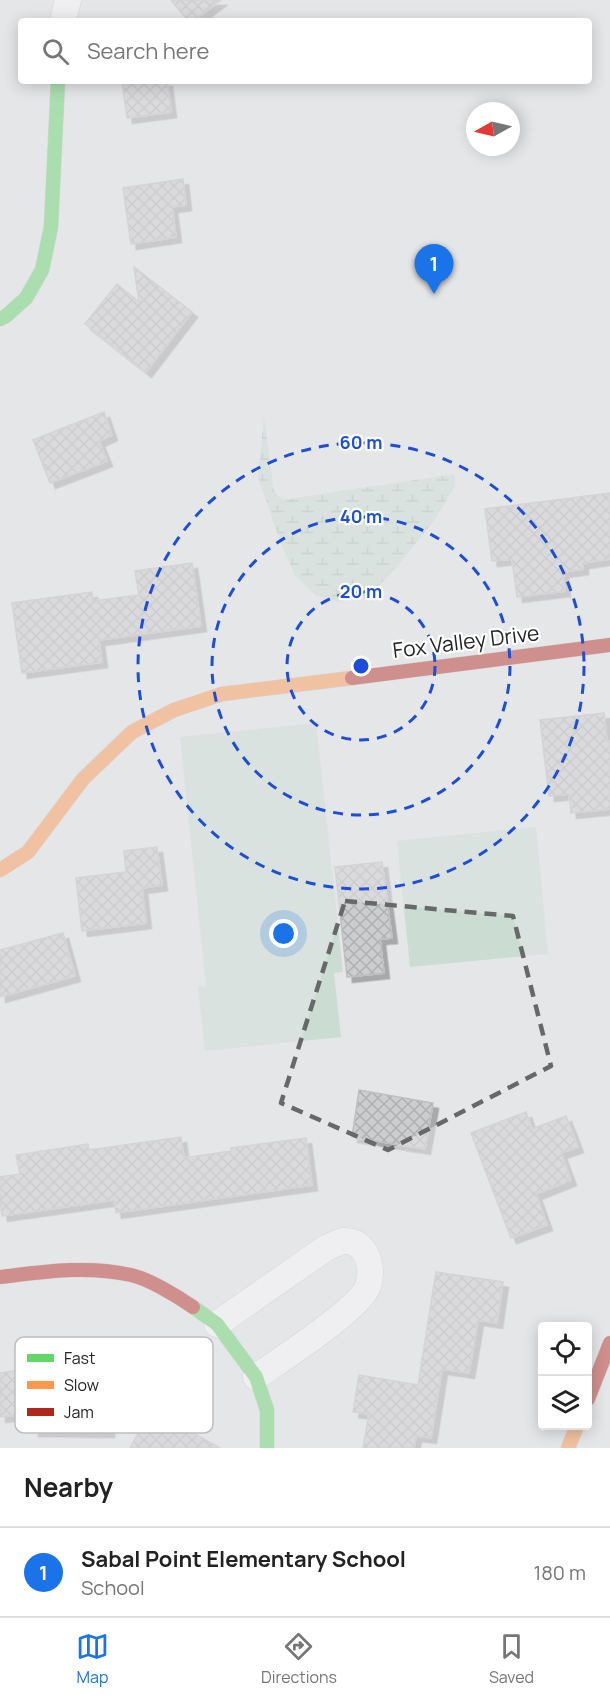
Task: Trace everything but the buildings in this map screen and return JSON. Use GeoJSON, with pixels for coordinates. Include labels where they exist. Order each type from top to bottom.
{"type":"FeatureCollection","features":[{"type":"Feature","properties":{"kind":"street"},"geometry":{"type":"LineString","coordinates":[[64,18],[68,0]]}},
{"type":"Feature","properties":{"kind":"street"},"geometry":{"type":"LineString","coordinates":[[0,319],[26,298],[42,270],[51,227],[58,84]]}},
{"type":"Feature","properties":{"kind":"street","name":"Fox Valley Drive"},"geometry":{"type":"LineString","coordinates":[[0,870],[28,852],[83,779],[132,732],[174,711],[222,694],[610,645]]}},
{"type":"Feature","properties":{"kind":"street"},"geometry":{"type":"LineString","coordinates":[[217,1324],[326,1248],[343,1241],[357,1244],[367,1254],[371,1270],[368,1288],[349,1310],[256,1377]]}},
{"type":"Feature","properties":{"kind":"street"},"geometry":{"type":"LineString","coordinates":[[0,1277],[76,1269],[132,1275],[175,1294],[217,1324],[256,1377],[267,1410],[267,1448]]}},
{"type":"Feature","properties":{"kind":"street"},"geometry":{"type":"LineString","coordinates":[[592,1389],[610,1343]]}},
{"type":"Feature","properties":{"kind":"street"},"geometry":{"type":"LineString","coordinates":[[568,1448],[575,1430]]}},
{"type":"Feature","properties":{"kind":"highlighted area"},"geometry":{"type":"Polygon","coordinates":[[[345,901],[513,916],[551,1066],[388,1150],[281,1103],[345,901]]]}},
{"type":"Feature","properties":{"kind":"green space"},"geometry":{"type":"Polygon","coordinates":[[[264,418],[274,490],[283,499],[455,474],[455,486],[433,522],[394,570],[368,597],[339,602],[315,595],[295,575],[280,541],[258,477],[264,418]]]}},
{"type":"Feature","properties":{"kind":"green space"},"geometry":{"type":"Polygon","coordinates":[[[316,723],[343,972],[334,973],[341,1037],[205,1051],[198,987],[206,986],[180,737],[316,723]]]}},
{"type":"Feature","properties":{"kind":"green space"},"geometry":{"type":"Polygon","coordinates":[[[536,827],[548,954],[410,967],[397,841],[536,827]]]}},
{"type":"Feature","properties":{"kind":"traffic: fast"},"geometry":{"type":"LineString","coordinates":[[0,319],[26,298],[42,270],[51,227],[58,84]]}},
{"type":"Feature","properties":{"kind":"traffic: fast"},"geometry":{"type":"LineString","coordinates":[[193,1307],[217,1324],[256,1377],[267,1410],[267,1448]]}},
{"type":"Feature","properties":{"kind":"traffic: slow"},"geometry":{"type":"LineString","coordinates":[[0,870],[28,852],[83,779],[132,732],[174,710],[222,694],[352,678]]}},
{"type":"Feature","properties":{"kind":"traffic: slow"},"geometry":{"type":"LineString","coordinates":[[568,1448],[575,1430]]}},
{"type":"Feature","properties":{"kind":"traffic: jam"},"geometry":{"type":"LineString","coordinates":[[352,678],[610,645]]}},
{"type":"Feature","properties":{"kind":"traffic: jam"},"geometry":{"type":"LineString","coordinates":[[0,1277],[65,1270],[115,1272],[146,1280],[193,1307]]}},
{"type":"Feature","properties":{"kind":"traffic: jam"},"geometry":{"type":"LineString","coordinates":[[592,1389],[610,1343]]}},
{"type":"Feature","properties":{"kind":"place","name":"Sabal Point Elementary School"},"geometry":{"type":"Point","coordinates":[434,294]}}]}
